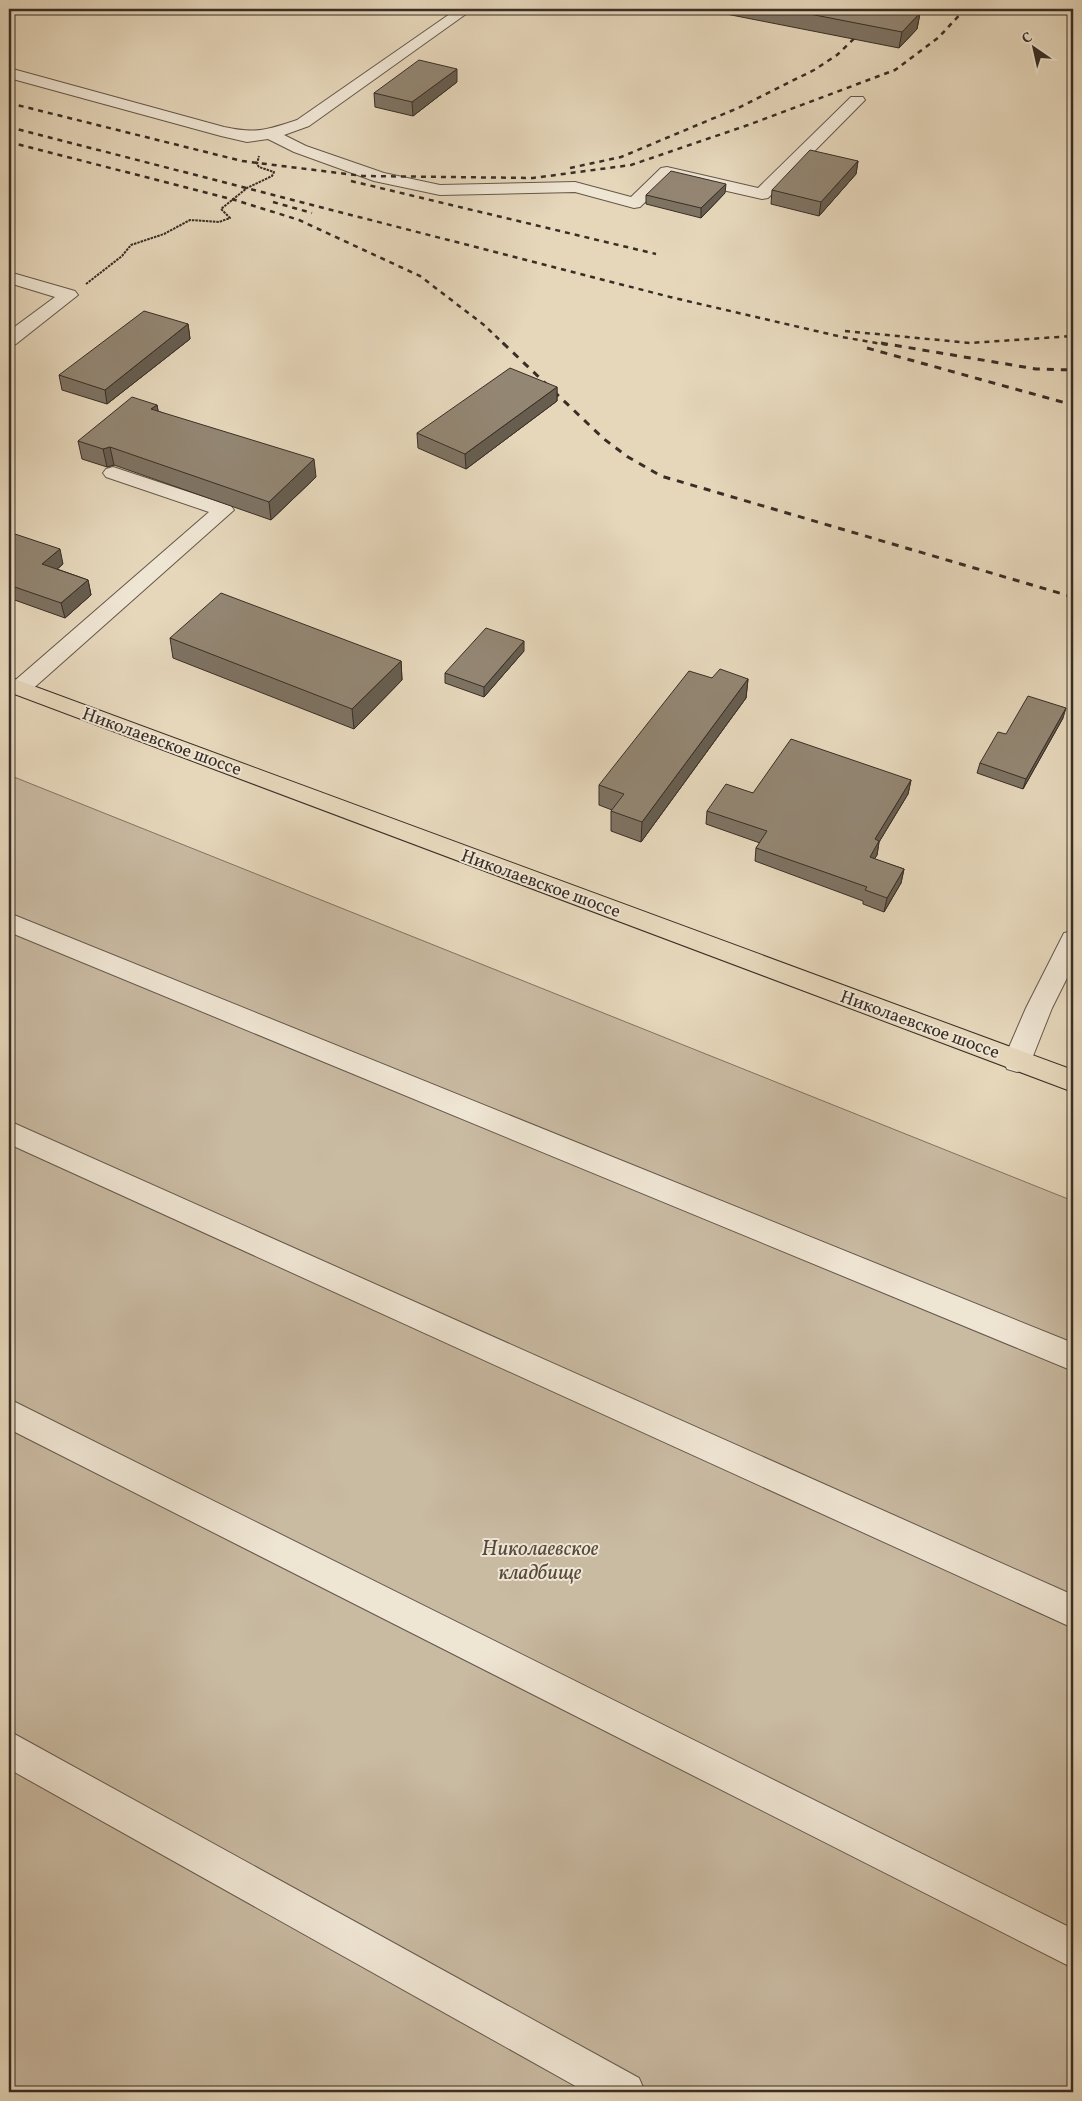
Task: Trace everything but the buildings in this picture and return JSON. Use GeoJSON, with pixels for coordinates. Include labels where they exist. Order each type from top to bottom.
{"type":"FeatureCollection","features":[{"type":"Feature","properties":{"kind":"main road","name":"Николаевское шоссе"},"geometry":{"type":"LineString","coordinates":[[14,686],[1073,1081]]}},
{"type":"Feature","properties":{"kind":"street"},"geometry":{"type":"LineString","coordinates":[[9,73],[247,137],[270,134],[303,123],[466,9]]}},
{"type":"Feature","properties":{"kind":"street"},"geometry":{"type":"LineString","coordinates":[[270,134],[300,149],[372,174],[440,190],[575,187],[634,203],[667,172],[762,194],[857,100]]}},
{"type":"Feature","properties":{"kind":"street"},"geometry":{"type":"LineString","coordinates":[[9,278],[69,295]]}},
{"type":"Feature","properties":{"kind":"street"},"geometry":{"type":"LineString","coordinates":[[9,340],[69,295]]}},
{"type":"Feature","properties":{"kind":"street"},"geometry":{"type":"LineString","coordinates":[[14,686],[224,510],[113,474]]}},
{"type":"Feature","properties":{"kind":"street"},"geometry":{"type":"LineString","coordinates":[[9,922],[1073,1358]]}},
{"type":"Feature","properties":{"kind":"street"},"geometry":{"type":"LineString","coordinates":[[1017,1061],[1039,1008],[1073,940]]}},
{"type":"Feature","properties":{"kind":"street"},"geometry":{"type":"LineString","coordinates":[[9,1132],[1073,1612]]}},
{"type":"Feature","properties":{"kind":"street"},"geometry":{"type":"LineString","coordinates":[[9,1413],[1073,1949]]}},
{"type":"Feature","properties":{"kind":"street"},"geometry":{"type":"LineString","coordinates":[[9,1749],[625,2092]]}},
{"type":"Feature","properties":{"kind":"path"},"geometry":{"type":"LineString","coordinates":[[69,295],[108,267],[131,245],[164,234],[190,220],[204,219],[219,222],[230,218],[221,209],[247,188],[272,176],[274,172],[259,167],[257,164],[260,155],[267,148],[247,137]]}},
{"type":"Feature","properties":{"kind":"green space","name":"Николаевское кладбище"},"geometry":{"type":"Polygon","coordinates":[[[9,775],[1073,1201],[1073,2092],[9,2092],[9,775]]]}},
{"type":"Feature","properties":{"kind":"railway"},"geometry":{"type":"LineString","coordinates":[[9,103],[242,161],[363,176],[533,178],[631,165],[748,125],[895,70],[939,37],[965,9]]}},
{"type":"Feature","properties":{"kind":"railway"},"geometry":{"type":"LineString","coordinates":[[570,168],[621,157],[738,108],[814,70],[837,55],[863,30]]}},
{"type":"Feature","properties":{"kind":"railway"},"geometry":{"type":"LineString","coordinates":[[9,127],[670,297],[842,337],[888,345]]}},
{"type":"Feature","properties":{"kind":"railway"},"geometry":{"type":"LineString","coordinates":[[9,142],[235,200],[299,220],[420,276],[484,325],[505,345]]}},
{"type":"Feature","properties":{"kind":"railway"},"geometry":{"type":"LineString","coordinates":[[351,181],[656,254]]}},
{"type":"Feature","properties":{"kind":"railway"},"geometry":{"type":"LineString","coordinates":[[273,202],[312,213]]}},
{"type":"Feature","properties":{"kind":"railway"},"geometry":{"type":"LineString","coordinates":[[845,331],[970,343],[1073,336]]}},
{"type":"Feature","properties":{"kind":"railway"},"geometry":{"type":"LineString","coordinates":[[503,343],[604,439],[628,457],[661,476],[1073,597]]}},
{"type":"Feature","properties":{"kind":"railway"},"geometry":{"type":"LineString","coordinates":[[881,343],[1036,369],[1073,370]]}},
{"type":"Feature","properties":{"kind":"railway"},"geometry":{"type":"LineString","coordinates":[[867,348],[1073,405]]}}]}
